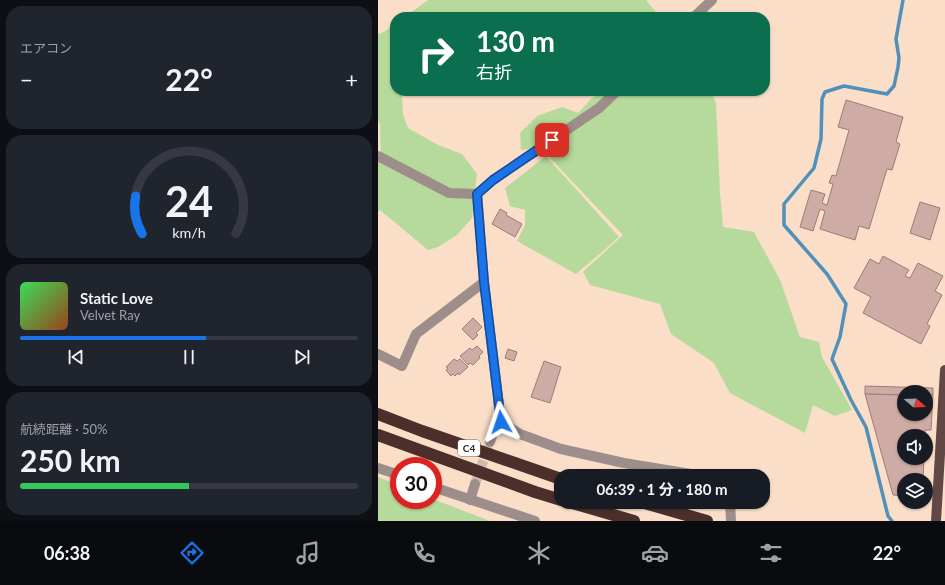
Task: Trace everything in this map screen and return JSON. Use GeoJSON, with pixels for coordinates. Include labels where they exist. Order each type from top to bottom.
{"type":"FeatureCollection","features":[{"type":"Feature","properties":{"kind":"highway","name":"C4"},"geometry":{"type":"LineString","coordinates":[[378,414],[422,431],[554,477]]}},
{"type":"Feature","properties":{"kind":"highway","name":"C4"},"geometry":{"type":"LineString","coordinates":[[378,435],[554,498]]}},
{"type":"Feature","properties":{"kind":"highway"},"geometry":{"type":"LineString","coordinates":[[593,509],[634,521]]}},
{"type":"Feature","properties":{"kind":"highway"},"geometry":{"type":"LineString","coordinates":[[665,509],[707,521]]}},
{"type":"Feature","properties":{"kind":"main road"},"geometry":{"type":"LineString","coordinates":[[936,521],[945,370]]}},
{"type":"Feature","properties":{"kind":"street"},"geometry":{"type":"LineString","coordinates":[[699,12],[712,0]]}},
{"type":"Feature","properties":{"kind":"street"},"geometry":{"type":"LineString","coordinates":[[378,156],[449,193],[477,194],[493,180],[599,108],[612,96]]}},
{"type":"Feature","properties":{"kind":"street"},"geometry":{"type":"LineString","coordinates":[[477,194],[484,282],[501,422],[493,433],[490,442]]}},
{"type":"Feature","properties":{"kind":"street"},"geometry":{"type":"LineString","coordinates":[[378,354],[402,366],[416,334],[484,282]]}},
{"type":"Feature","properties":{"kind":"street"},"geometry":{"type":"LineString","coordinates":[[501,422],[520,434],[561,449],[624,463],[661,469]]}},
{"type":"Feature","properties":{"kind":"street"},"geometry":{"type":"LineString","coordinates":[[378,468],[390,473]]}},
{"type":"Feature","properties":{"kind":"street"},"geometry":{"type":"LineString","coordinates":[[470,500],[475,484]]}},
{"type":"Feature","properties":{"kind":"street"},"geometry":{"type":"LineString","coordinates":[[442,490],[535,521]]}},
{"type":"Feature","properties":{"kind":"street"},"geometry":{"type":"LineString","coordinates":[[730,509],[730,521]]}},
{"type":"Feature","properties":{"kind":"green space"},"geometry":{"type":"Polygon","coordinates":[[[428,0],[646,0],[656,12],[412,12],[428,0]]]}},
{"type":"Feature","properties":{"kind":"green space"},"geometry":{"type":"Polygon","coordinates":[[[390,28],[390,96],[402,96],[403,114],[408,128],[438,145],[462,154],[477,174],[472,218],[457,235],[438,247],[428,250],[380,210],[378,212],[378,162],[381,161],[380,124],[378,120],[378,34],[390,28]]]}},
{"type":"Feature","properties":{"kind":"green space"},"geometry":{"type":"Polygon","coordinates":[[[596,96],[713,96],[716,103],[723,227],[754,232],[780,280],[800,337],[819,342],[822,357],[852,410],[835,416],[813,405],[805,433],[730,393],[714,363],[671,334],[660,304],[590,285],[583,272],[623,235],[551,159],[543,148],[521,150],[520,133],[537,116],[562,107],[578,113],[596,96]]]}},
{"type":"Feature","properties":{"kind":"green space"},"geometry":{"type":"Polygon","coordinates":[[[546,156],[619,237],[576,274],[517,241],[525,225],[525,210],[510,206],[505,188],[546,156]]]}},
{"type":"Feature","properties":{"kind":"green space"},"geometry":{"type":"Polygon","coordinates":[[[378,477],[390,482],[390,509],[442,509],[442,502],[490,521],[378,521],[378,477]]]}},
{"type":"Feature","properties":{"kind":"building"},"geometry":{"type":"Polygon","coordinates":[[[846,100],[903,117],[896,142],[900,144],[892,170],[887,169],[869,229],[859,226],[855,240],[820,229],[825,211],[820,209],[813,231],[800,227],[811,190],[825,194],[822,203],[827,205],[833,184],[829,183],[832,175],[836,176],[849,130],[838,127],[846,100]]]}},
{"type":"Feature","properties":{"kind":"building"},"geometry":{"type":"Polygon","coordinates":[[[920,202],[940,208],[930,240],[910,233],[920,202]]]}},
{"type":"Feature","properties":{"kind":"building"},"geometry":{"type":"Polygon","coordinates":[[[500,209],[507,213],[506,215],[522,224],[515,237],[492,224],[500,209]]]}},
{"type":"Feature","properties":{"kind":"building"},"geometry":{"type":"Polygon","coordinates":[[[883,256],[909,270],[905,276],[910,278],[918,263],[943,276],[935,291],[942,295],[927,324],[930,326],[921,344],[863,313],[871,297],[854,288],[870,259],[879,264],[883,256]]]}},
{"type":"Feature","properties":{"kind":"building"},"geometry":{"type":"Polygon","coordinates":[[[473,318],[482,327],[476,333],[478,335],[473,340],[462,329],[473,318]]]}},
{"type":"Feature","properties":{"kind":"building"},"geometry":{"type":"Polygon","coordinates":[[[477,346],[483,352],[479,356],[480,358],[473,365],[470,363],[468,365],[460,356],[470,348],[472,350],[477,346]]]}},
{"type":"Feature","properties":{"kind":"building"},"geometry":{"type":"Polygon","coordinates":[[[508,349],[517,352],[514,361],[505,358],[508,349]]]}},
{"type":"Feature","properties":{"kind":"building"},"geometry":{"type":"Polygon","coordinates":[[[454,359],[457,361],[460,359],[468,367],[459,375],[458,373],[455,376],[453,374],[451,376],[446,370],[448,368],[446,367],[454,359]]]}},
{"type":"Feature","properties":{"kind":"building"},"geometry":{"type":"Polygon","coordinates":[[[544,361],[561,367],[550,403],[531,397],[544,361]]]}},
{"type":"Feature","properties":{"kind":"building"},"geometry":{"type":"Polygon","coordinates":[[[865,386],[897,387],[897,395],[865,394],[865,386]]]}},
{"type":"Feature","properties":{"kind":"building"},"geometry":{"type":"Polygon","coordinates":[[[865,394],[897,395],[897,421],[932,421],[931,429],[897,429],[897,465],[924,465],[923,473],[897,473],[897,495],[893,495],[865,394]]]}},
{"type":"Feature","properties":{"kind":"waterway"},"geometry":{"type":"LineString","coordinates":[[892,521],[888,516],[866,427],[851,400],[832,359],[840,337],[846,304],[827,274],[784,225],[784,204],[814,168],[821,139],[822,99],[825,92],[844,86],[887,94],[894,86],[899,58],[896,39],[903,0]]}},
{"type":"Feature","properties":{"kind":"tunnel"},"geometry":{"type":"LineString","coordinates":[[475,484],[490,442]]}},
{"type":"Feature","properties":{"kind":"route"},"geometry":{"type":"LineString","coordinates":[[501,422],[484,282],[477,194],[493,180],[552,140]]}}]}
